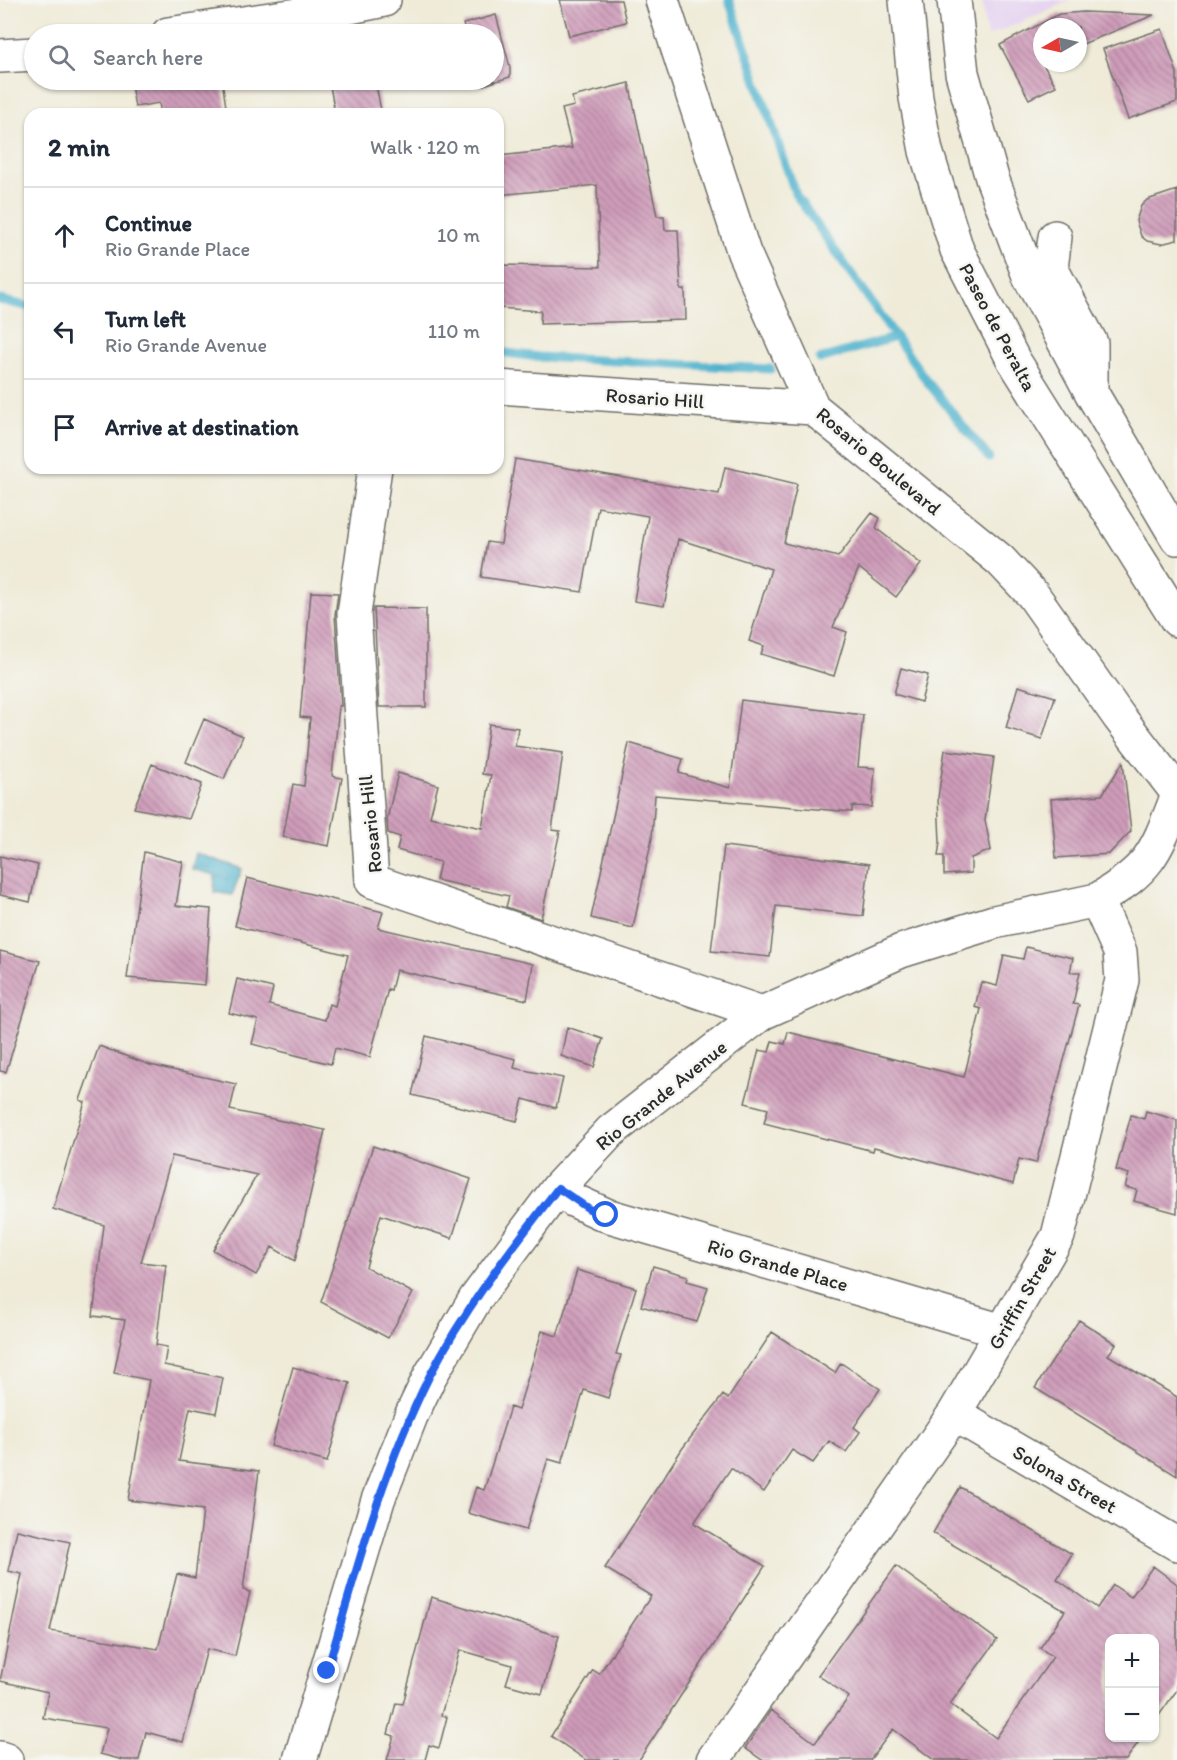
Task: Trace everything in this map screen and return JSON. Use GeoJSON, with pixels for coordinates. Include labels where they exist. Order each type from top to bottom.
{"type":"FeatureCollection","features":[{"type":"Feature","properties":{"kind":"street"},"geometry":{"type":"LineString","coordinates":[[237,24],[340,9],[384,0]]}},
{"type":"Feature","properties":{"kind":"street","name":"Rosario Boulevard"},"geometry":{"type":"LineString","coordinates":[[662,0],[744,253],[813,408],[1000,561],[1033,595],[1119,717],[1177,792]]}},
{"type":"Feature","properties":{"kind":"street","name":"Paseo de Peralta"},"geometry":{"type":"LineString","coordinates":[[906,0],[916,98],[924,140],[957,250],[1013,359],[1177,620]]}},
{"type":"Feature","properties":{"kind":"street"},"geometry":{"type":"LineString","coordinates":[[954,0],[962,73],[992,178],[1029,276],[1091,392],[1177,538]]}},
{"type":"Feature","properties":{"kind":"street"},"geometry":{"type":"LineString","coordinates":[[0,56],[24,55]]}},
{"type":"Feature","properties":{"kind":"street"},"geometry":{"type":"LineString","coordinates":[[1055,237],[1051,268],[1091,343],[1091,392]]}},
{"type":"Feature","properties":{"kind":"street","name":"Rosario Hill"},"geometry":{"type":"LineString","coordinates":[[504,387],[813,408]]}},
{"type":"Feature","properties":{"kind":"street","name":"Rosario Hill"},"geometry":{"type":"LineString","coordinates":[[374,474],[354,614],[372,881],[762,1013]]}},
{"type":"Feature","properties":{"kind":"street"},"geometry":{"type":"LineString","coordinates":[[1097,900],[1130,881],[1156,852],[1177,797]]}},
{"type":"Feature","properties":{"kind":"street","name":"Rio Grande Avenue"},"geometry":{"type":"LineString","coordinates":[[300,1760],[378,1500],[411,1416],[430,1376],[476,1298],[558,1188],[611,1131],[762,1013],[901,951],[994,922],[1097,900]]}},
{"type":"Feature","properties":{"kind":"street","name":"Griffin Street"},"geometry":{"type":"LineString","coordinates":[[713,1760],[954,1414],[1058,1236],[1111,1033],[1122,980],[1120,952],[1097,900]]}},
{"type":"Feature","properties":{"kind":"street","name":"Rio Grande Place"},"geometry":{"type":"LineString","coordinates":[[558,1188],[589,1209],[606,1215],[1003,1331]]}},
{"type":"Feature","properties":{"kind":"street","name":"Solona Street"},"geometry":{"type":"LineString","coordinates":[[954,1414],[1177,1544]]}},
{"type":"Feature","properties":{"kind":"street"},"geometry":{"type":"LineString","coordinates":[[0,1758],[6,1760]]}},
{"type":"Feature","properties":{"kind":"shaded area"},"geometry":{"type":"Polygon","coordinates":[[[982,0],[1071,0],[987,37],[982,0]]]}},
{"type":"Feature","properties":{"kind":"water"},"geometry":{"type":"Polygon","coordinates":[[[196,853],[242,869],[232,895],[214,892],[215,875],[192,869],[196,853]]]}},
{"type":"Feature","properties":{"kind":"building"},"geometry":{"type":"Polygon","coordinates":[[[560,0],[621,0],[626,22],[569,36],[560,0]]]}},
{"type":"Feature","properties":{"kind":"building"},"geometry":{"type":"Polygon","coordinates":[[[1084,12],[1154,15],[1087,42],[1087,18],[1051,18],[1059,14],[1084,12]]]}},
{"type":"Feature","properties":{"kind":"building"},"geometry":{"type":"Polygon","coordinates":[[[496,15],[498,24],[463,24],[496,15]]]}},
{"type":"Feature","properties":{"kind":"building"},"geometry":{"type":"Polygon","coordinates":[[[1033,28],[1033,72],[1047,72],[1056,86],[1029,99],[1000,45],[1033,28]]]}},
{"type":"Feature","properties":{"kind":"building"},"geometry":{"type":"Polygon","coordinates":[[[1162,29],[1177,73],[1177,102],[1128,119],[1103,49],[1162,29]]]}},
{"type":"Feature","properties":{"kind":"building"},"geometry":{"type":"Polygon","coordinates":[[[504,45],[510,67],[510,77],[504,79],[504,45]]]}},
{"type":"Feature","properties":{"kind":"building"},"geometry":{"type":"Polygon","coordinates":[[[629,83],[657,216],[664,216],[665,230],[678,230],[681,290],[685,290],[686,320],[540,324],[541,311],[504,308],[504,265],[600,267],[597,185],[504,194],[504,155],[572,148],[562,109],[574,106],[572,97],[629,83]]]}},
{"type":"Feature","properties":{"kind":"building"},"geometry":{"type":"Polygon","coordinates":[[[132,90],[223,90],[226,108],[160,108],[159,103],[135,107],[132,90]]]}},
{"type":"Feature","properties":{"kind":"building"},"geometry":{"type":"Polygon","coordinates":[[[331,90],[377,90],[381,108],[334,108],[331,90]]]}},
{"type":"Feature","properties":{"kind":"building"},"geometry":{"type":"Polygon","coordinates":[[[1177,190],[1177,240],[1161,244],[1147,241],[1141,236],[1136,221],[1141,206],[1147,200],[1177,190]]]}},
{"type":"Feature","properties":{"kind":"building"},"geometry":{"type":"Polygon","coordinates":[[[515,459],[719,494],[725,467],[797,484],[784,543],[838,557],[872,513],[880,518],[876,528],[921,564],[896,597],[859,568],[833,627],[847,632],[834,676],[761,654],[764,646],[749,641],[771,569],[678,539],[664,606],[634,601],[648,516],[598,507],[582,592],[481,577],[487,542],[501,544],[515,459]]]}},
{"type":"Feature","properties":{"kind":"building"},"geometry":{"type":"Polygon","coordinates":[[[311,592],[338,593],[335,615],[341,706],[339,706],[332,776],[342,778],[329,846],[283,837],[293,784],[304,786],[310,718],[300,717],[311,592]]]}},
{"type":"Feature","properties":{"kind":"building"},"geometry":{"type":"Polygon","coordinates":[[[374,608],[426,609],[426,707],[379,707],[374,608]]]}},
{"type":"Feature","properties":{"kind":"building"},"geometry":{"type":"Polygon","coordinates":[[[901,668],[928,675],[921,702],[894,694],[901,668]]]}},
{"type":"Feature","properties":{"kind":"building"},"geometry":{"type":"Polygon","coordinates":[[[1018,686],[1055,697],[1042,739],[1006,728],[1018,686]]]}},
{"type":"Feature","properties":{"kind":"building"},"geometry":{"type":"Polygon","coordinates":[[[741,700],[863,715],[858,767],[875,768],[872,807],[852,806],[852,812],[655,795],[652,838],[633,928],[591,918],[629,743],[683,759],[679,773],[730,788],[741,700]]]}},
{"type":"Feature","properties":{"kind":"building"},"geometry":{"type":"Polygon","coordinates":[[[204,719],[243,736],[224,779],[186,762],[204,719]]]}},
{"type":"Feature","properties":{"kind":"building"},"geometry":{"type":"Polygon","coordinates":[[[489,724],[518,728],[515,746],[563,753],[552,830],[560,831],[541,919],[506,907],[509,896],[436,880],[440,862],[397,850],[400,837],[388,833],[387,819],[398,773],[438,785],[430,817],[482,828],[491,775],[482,774],[489,724]]]}},
{"type":"Feature","properties":{"kind":"building"},"geometry":{"type":"Polygon","coordinates":[[[945,750],[994,757],[985,820],[991,850],[971,858],[971,873],[944,875],[944,856],[938,856],[940,842],[938,798],[945,750]]]}},
{"type":"Feature","properties":{"kind":"building"},"geometry":{"type":"Polygon","coordinates":[[[1123,762],[1131,831],[1109,854],[1056,858],[1051,799],[1102,795],[1123,762]]]}},
{"type":"Feature","properties":{"kind":"building"},"geometry":{"type":"Polygon","coordinates":[[[152,764],[202,784],[189,819],[134,808],[152,764]]]}},
{"type":"Feature","properties":{"kind":"building"},"geometry":{"type":"Polygon","coordinates":[[[724,846],[869,864],[863,916],[776,906],[770,957],[711,951],[724,846]]]}},
{"type":"Feature","properties":{"kind":"building"},"geometry":{"type":"Polygon","coordinates":[[[144,852],[183,862],[176,906],[211,909],[205,985],[127,978],[144,852]]]}},
{"type":"Feature","properties":{"kind":"building"},"geometry":{"type":"Polygon","coordinates":[[[0,856],[38,865],[30,902],[0,895],[0,856]]]}},
{"type":"Feature","properties":{"kind":"building"},"geometry":{"type":"Polygon","coordinates":[[[247,878],[383,912],[378,928],[533,964],[527,1000],[396,970],[391,990],[388,989],[370,1057],[335,1048],[331,1064],[252,1044],[258,1020],[229,1013],[237,979],[273,988],[269,1005],[325,1020],[329,1004],[335,1006],[348,955],[235,926],[247,878]]]}},
{"type":"Feature","properties":{"kind":"building"},"geometry":{"type":"Polygon","coordinates":[[[1026,947],[1073,958],[1070,972],[1080,972],[1073,1004],[1079,1005],[1036,1163],[1019,1159],[1013,1184],[874,1147],[873,1151],[764,1123],[768,1109],[745,1103],[759,1050],[769,1052],[772,1041],[785,1044],[788,1032],[964,1077],[981,1009],[975,1007],[981,982],[997,986],[1004,955],[1023,959],[1026,947]]]}},
{"type":"Feature","properties":{"kind":"building"},"geometry":{"type":"Polygon","coordinates":[[[0,951],[40,961],[6,1072],[0,1071],[0,951]]]}},
{"type":"Feature","properties":{"kind":"building"},"geometry":{"type":"Polygon","coordinates":[[[567,1027],[603,1039],[594,1067],[561,1056],[567,1027]]]}},
{"type":"Feature","properties":{"kind":"building"},"geometry":{"type":"Polygon","coordinates":[[[426,1036],[516,1059],[514,1068],[563,1078],[556,1108],[523,1099],[517,1121],[412,1095],[426,1036]]]}},
{"type":"Feature","properties":{"kind":"building"},"geometry":{"type":"Polygon","coordinates":[[[99,1046],[150,1065],[236,1084],[230,1110],[325,1130],[295,1261],[272,1247],[256,1275],[213,1250],[257,1175],[172,1156],[141,1262],[166,1265],[156,1345],[167,1347],[164,1365],[223,1378],[216,1413],[190,1408],[179,1461],[259,1471],[243,1590],[250,1592],[235,1656],[207,1649],[183,1742],[146,1732],[139,1760],[123,1760],[100,1754],[107,1728],[43,1718],[48,1692],[0,1681],[22,1574],[8,1571],[17,1530],[70,1542],[50,1631],[158,1649],[177,1574],[195,1578],[203,1510],[128,1500],[149,1380],[114,1373],[125,1320],[93,1316],[104,1225],[53,1209],[85,1102],[80,1100],[99,1046]]]}},
{"type":"Feature","properties":{"kind":"building"},"geometry":{"type":"Polygon","coordinates":[[[1146,1111],[1177,1120],[1177,1213],[1134,1201],[1137,1190],[1125,1187],[1129,1174],[1116,1170],[1131,1115],[1144,1119],[1146,1111]]]}},
{"type":"Feature","properties":{"kind":"building"},"geometry":{"type":"Polygon","coordinates":[[[373,1146],[471,1179],[452,1238],[381,1215],[366,1267],[413,1293],[388,1338],[321,1302],[373,1146]]]}},
{"type":"Feature","properties":{"kind":"building"},"geometry":{"type":"Polygon","coordinates":[[[653,1266],[688,1276],[687,1281],[708,1287],[697,1322],[641,1306],[653,1266]]]}},
{"type":"Feature","properties":{"kind":"building"},"geometry":{"type":"Polygon","coordinates":[[[577,1270],[636,1288],[616,1354],[621,1355],[608,1398],[584,1390],[562,1463],[548,1459],[526,1530],[468,1513],[476,1487],[484,1490],[510,1407],[518,1410],[542,1331],[557,1336],[577,1270]]]}},
{"type":"Feature","properties":{"kind":"building"},"geometry":{"type":"Polygon","coordinates":[[[1079,1320],[1116,1344],[1108,1355],[1177,1397],[1177,1476],[1035,1388],[1079,1320]]]}},
{"type":"Feature","properties":{"kind":"building"},"geometry":{"type":"Polygon","coordinates":[[[772,1332],[835,1373],[841,1363],[880,1389],[854,1427],[860,1432],[846,1452],[829,1441],[813,1463],[792,1450],[764,1492],[731,1468],[694,1523],[765,1566],[639,1760],[586,1760],[551,1736],[593,1670],[599,1674],[651,1596],[605,1568],[682,1449],[723,1395],[728,1399],[772,1332]]]}},
{"type":"Feature","properties":{"kind":"building"},"geometry":{"type":"Polygon","coordinates":[[[293,1367],[350,1383],[327,1462],[271,1446],[293,1367]]]}},
{"type":"Feature","properties":{"kind":"building"},"geometry":{"type":"Polygon","coordinates":[[[960,1487],[1072,1554],[1057,1579],[1097,1608],[1113,1585],[1131,1597],[1153,1566],[1177,1584],[1177,1690],[1159,1715],[1159,1634],[1105,1634],[1105,1742],[1139,1742],[1126,1760],[934,1760],[893,1729],[870,1760],[762,1760],[745,1748],[771,1710],[815,1743],[849,1697],[818,1675],[896,1566],[997,1640],[950,1704],[996,1738],[1053,1657],[1040,1648],[1065,1611],[933,1533],[960,1487]]]}},
{"type":"Feature","properties":{"kind":"building"},"geometry":{"type":"Polygon","coordinates":[[[431,1597],[559,1636],[542,1694],[506,1684],[512,1665],[460,1650],[441,1715],[447,1717],[439,1748],[429,1745],[425,1760],[387,1760],[394,1736],[388,1734],[396,1703],[403,1704],[431,1597]]]}},
{"type":"Feature","properties":{"kind":"waterway"},"geometry":{"type":"LineString","coordinates":[[729,0],[796,195],[926,380],[989,458]]}},
{"type":"Feature","properties":{"kind":"waterway"},"geometry":{"type":"LineString","coordinates":[[0,300],[24,306]]}},
{"type":"Feature","properties":{"kind":"waterway"},"geometry":{"type":"LineString","coordinates":[[820,359],[896,337]]}},
{"type":"Feature","properties":{"kind":"waterway"},"geometry":{"type":"LineString","coordinates":[[504,353],[539,357],[771,369]]}},
{"type":"Feature","properties":{"kind":"route"},"geometry":{"type":"LineString","coordinates":[[327,1671],[364,1543],[394,1457],[430,1376],[476,1298],[558,1188],[589,1209],[606,1215]]}}]}
